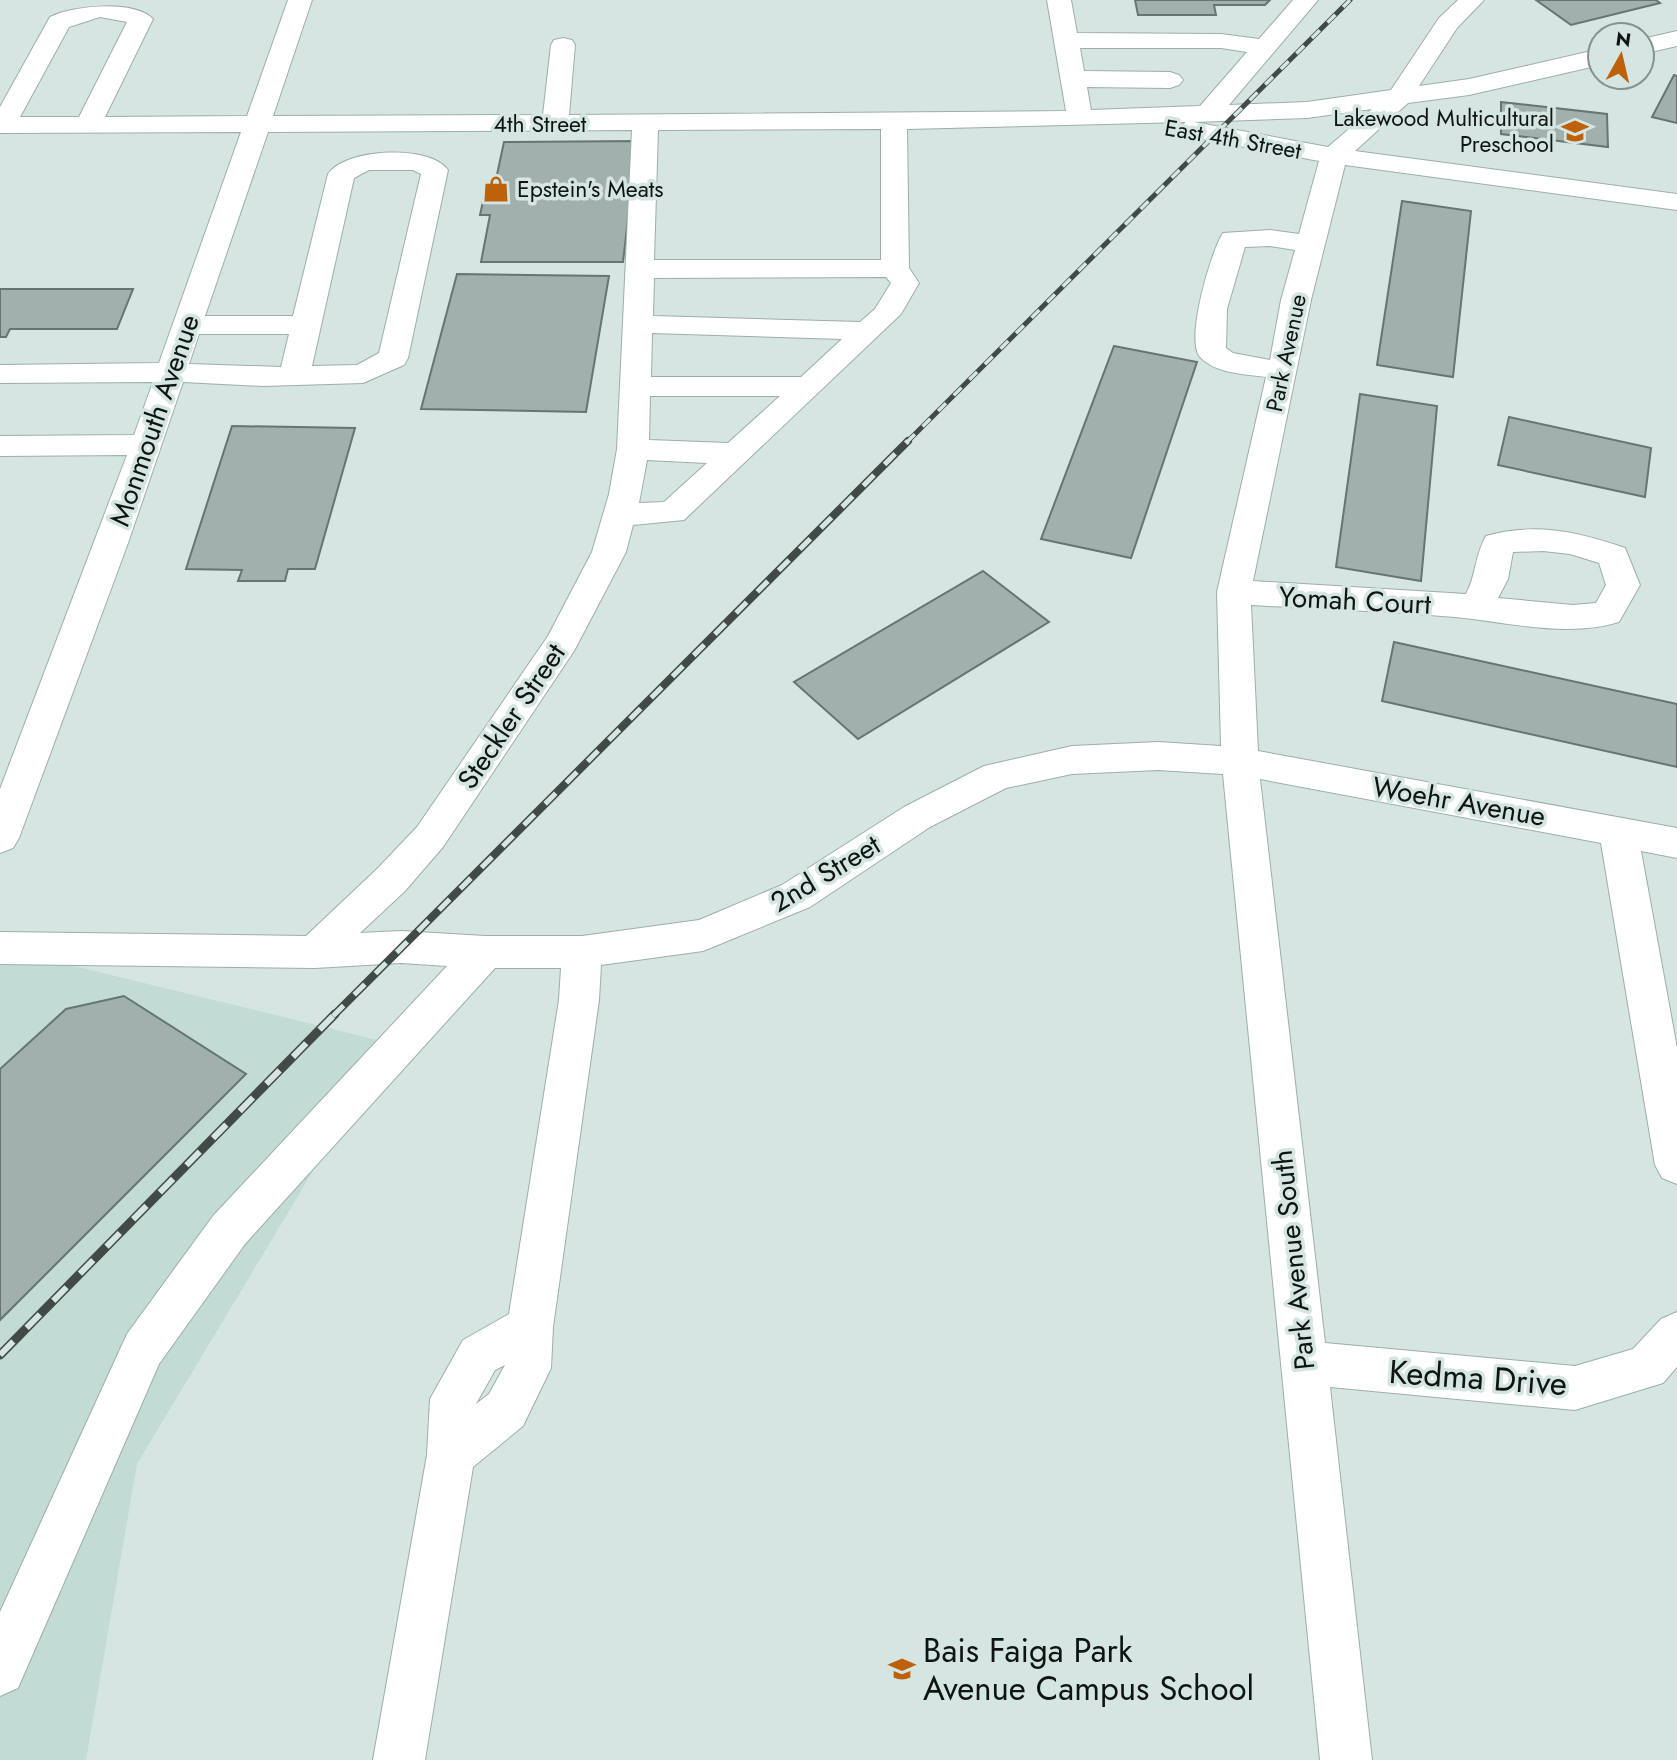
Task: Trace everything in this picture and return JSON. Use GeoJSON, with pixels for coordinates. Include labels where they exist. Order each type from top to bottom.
{"type":"FeatureCollection","features":[{"type":"Feature","properties":{"kind":"street","name":"Monmouth Avenue"},"geometry":{"type":"LineString","coordinates":[[0,838],[112,543],[254,125],[300,0]]}},
{"type":"Feature","properties":{"kind":"street"},"geometry":{"type":"LineString","coordinates":[[1059,0],[1080,118],[1307,110],[1469,88],[1586,60]]}},
{"type":"Feature","properties":{"kind":"street"},"geometry":{"type":"LineString","coordinates":[[1208,114],[1306,0]]}},
{"type":"Feature","properties":{"kind":"street"},"geometry":{"type":"LineString","coordinates":[[1334,156],[1399,98],[1448,23],[1472,0]]}},
{"type":"Feature","properties":{"kind":"street"},"geometry":{"type":"LineString","coordinates":[[1,125],[59,22],[72,15],[99,10],[130,11],[142,19],[88,125]]}},
{"type":"Feature","properties":{"kind":"street"},"geometry":{"type":"LineString","coordinates":[[1656,43],[1677,38]]}},
{"type":"Feature","properties":{"kind":"street"},"geometry":{"type":"LineString","coordinates":[[1066,40],[1221,41],[1264,47]]}},
{"type":"Feature","properties":{"kind":"street"},"geometry":{"type":"LineString","coordinates":[[555,124],[563,45]]}},
{"type":"Feature","properties":{"kind":"street"},"geometry":{"type":"LineString","coordinates":[[1073,79],[1170,80]]}},
{"type":"Feature","properties":{"kind":"street","name":"4th Street"},"geometry":{"type":"LineString","coordinates":[[1,125],[894,122],[1080,118]]}},
{"type":"Feature","properties":{"kind":"street","name":"East 4th Street"},"geometry":{"type":"LineString","coordinates":[[1080,118],[1173,126],[1334,156],[1677,202]]}},
{"type":"Feature","properties":{"kind":"street"},"geometry":{"type":"LineString","coordinates":[[619,515],[673,512],[886,314],[905,283],[895,268],[894,122]]}},
{"type":"Feature","properties":{"kind":"street","name":"Steckler Street"},"geometry":{"type":"LineString","coordinates":[[315,952],[391,880],[430,837],[562,642],[609,552],[633,449],[645,123]]}},
{"type":"Feature","properties":{"kind":"street","name":"Park Avenue"},"geometry":{"type":"LineString","coordinates":[[1240,761],[1234,592],[1309,244],[1334,156]]}},
{"type":"Feature","properties":{"kind":"street"},"geometry":{"type":"LineString","coordinates":[[0,374],[170,372],[294,377],[363,374],[393,358],[435,170],[417,162],[364,162],[341,174],[294,377]]}},
{"type":"Feature","properties":{"kind":"street"},"geometry":{"type":"LineString","coordinates":[[1283,371],[1224,361],[1211,351],[1212,309],[1233,239],[1270,238],[1309,244]]}},
{"type":"Feature","properties":{"kind":"street"},"geometry":{"type":"LineString","coordinates":[[640,270],[895,268]]}},
{"type":"Feature","properties":{"kind":"street"},"geometry":{"type":"LineString","coordinates":[[638,324],[868,331]]}},
{"type":"Feature","properties":{"kind":"street"},"geometry":{"type":"LineString","coordinates":[[186,325],[306,325]]}},
{"type":"Feature","properties":{"kind":"street"},"geometry":{"type":"LineString","coordinates":[[635,387],[809,386]]}},
{"type":"Feature","properties":{"kind":"street"},"geometry":{"type":"LineString","coordinates":[[0,446],[145,445]]}},
{"type":"Feature","properties":{"kind":"street"},"geometry":{"type":"LineString","coordinates":[[633,449],[735,454]]}},
{"type":"Feature","properties":{"kind":"street","name":"Yomah Court"},"geometry":{"type":"LineString","coordinates":[[1234,592],[1475,608]]}},
{"type":"Feature","properties":{"kind":"street","name":"2nd Street"},"geometry":{"type":"LineString","coordinates":[[315,952],[401,947],[485,952],[582,952],[703,935],[785,901],[917,817],[997,776],[1072,760],[1157,756],[1240,761]]}},
{"type":"Feature","properties":{"kind":"street","name":"Woehr Avenue"},"geometry":{"type":"LineString","coordinates":[[1240,761],[1677,843]]}},
{"type":"Feature","properties":{"kind":"street","name":"Park Avenue South"},"geometry":{"type":"LineString","coordinates":[[1240,761],[1346,1760]]}},
{"type":"Feature","properties":{"kind":"street"},"geometry":{"type":"LineString","coordinates":[[1618,831],[1677,1165]]}},
{"type":"Feature","properties":{"kind":"street"},"geometry":{"type":"LineString","coordinates":[[0,948],[315,952]]}},
{"type":"Feature","properties":{"kind":"street"},"geometry":{"type":"LineString","coordinates":[[0,1670],[143,1349],[229,1230],[485,952]]}},
{"type":"Feature","properties":{"kind":"street"},"geometry":{"type":"LineString","coordinates":[[399,1760],[451,1455],[506,1410],[528,1368],[530,1327],[579,1000],[582,952]]}},
{"type":"Feature","properties":{"kind":"street","name":"Kedma Drive"},"geometry":{"type":"LineString","coordinates":[[1304,1363],[1575,1388],[1647,1367],[1677,1334]]}},
{"type":"Feature","properties":{"kind":"shaded area"},"geometry":{"type":"Polygon","coordinates":[[[0,948],[390,1043],[137,1464],[86,1760],[0,1760],[0,948]]]}},
{"type":"Feature","properties":{"kind":"building"},"geometry":{"type":"Polygon","coordinates":[[[1135,0],[1270,0],[1265,5],[1214,5],[1216,15],[1138,15],[1135,0]]]}},
{"type":"Feature","properties":{"kind":"building"},"geometry":{"type":"Polygon","coordinates":[[[1536,0],[1656,0],[1660,3],[1586,21],[1571,25],[1536,0]]]}},
{"type":"Feature","properties":{"kind":"building"},"geometry":{"type":"Polygon","coordinates":[[[1674,75],[1677,76],[1677,123],[1652,117],[1674,75]]]}},
{"type":"Feature","properties":{"kind":"building"},"geometry":{"type":"Polygon","coordinates":[[[1501,102],[1607,114],[1608,147],[1501,134],[1501,102]]]}},
{"type":"Feature","properties":{"kind":"building"},"geometry":{"type":"Polygon","coordinates":[[[637,141],[623,262],[481,262],[490,215],[480,215],[487,183],[495,184],[504,142],[637,141]]]}},
{"type":"Feature","properties":{"kind":"building"},"geometry":{"type":"Polygon","coordinates":[[[1402,201],[1471,211],[1453,377],[1377,365],[1402,201]]]}},
{"type":"Feature","properties":{"kind":"building"},"geometry":{"type":"Polygon","coordinates":[[[457,274],[609,276],[586,412],[421,409],[457,274]]]}},
{"type":"Feature","properties":{"kind":"building"},"geometry":{"type":"Polygon","coordinates":[[[0,289],[133,289],[117,329],[10,329],[6,337],[0,337],[0,289]]]}},
{"type":"Feature","properties":{"kind":"building"},"geometry":{"type":"Polygon","coordinates":[[[1114,346],[1197,362],[1131,558],[1041,539],[1114,346]]]}},
{"type":"Feature","properties":{"kind":"building"},"geometry":{"type":"Polygon","coordinates":[[[1360,394],[1437,406],[1421,581],[1336,567],[1360,394]]]}},
{"type":"Feature","properties":{"kind":"building"},"geometry":{"type":"Polygon","coordinates":[[[1509,417],[1651,448],[1645,497],[1498,465],[1509,417]]]}},
{"type":"Feature","properties":{"kind":"building"},"geometry":{"type":"Polygon","coordinates":[[[232,426],[355,428],[315,569],[288,569],[285,581],[238,581],[242,570],[186,569],[232,426]]]}},
{"type":"Feature","properties":{"kind":"building"},"geometry":{"type":"Polygon","coordinates":[[[983,571],[1049,622],[858,739],[794,682],[983,571]]]}},
{"type":"Feature","properties":{"kind":"building"},"geometry":{"type":"Polygon","coordinates":[[[1394,642],[1677,704],[1677,767],[1382,701],[1394,642]]]}},
{"type":"Feature","properties":{"kind":"building"},"geometry":{"type":"Polygon","coordinates":[[[124,996],[246,1074],[0,1320],[0,1069],[66,1009],[124,996]]]}},
{"type":"Feature","properties":{"kind":"railway"},"geometry":{"type":"LineString","coordinates":[[907,442],[1350,0]]}},
{"type":"Feature","properties":{"kind":"railway"},"geometry":{"type":"LineString","coordinates":[[335,1014],[907,442]]}},
{"type":"Feature","properties":{"kind":"railway"},"geometry":{"type":"LineString","coordinates":[[0,1355],[335,1014]]}},
{"type":"Feature","properties":{"kind":"place","name":"Lakewood Multicultural Preschool"},"geometry":{"type":"Point","coordinates":[1575,131]}},
{"type":"Feature","properties":{"kind":"place","name":"Epstein's Meats"},"geometry":{"type":"Point","coordinates":[496,189]}},
{"type":"Feature","properties":{"kind":"place","name":"Bais Faiga Park Avenue Campus School"},"geometry":{"type":"Point","coordinates":[902,1669]}}]}
